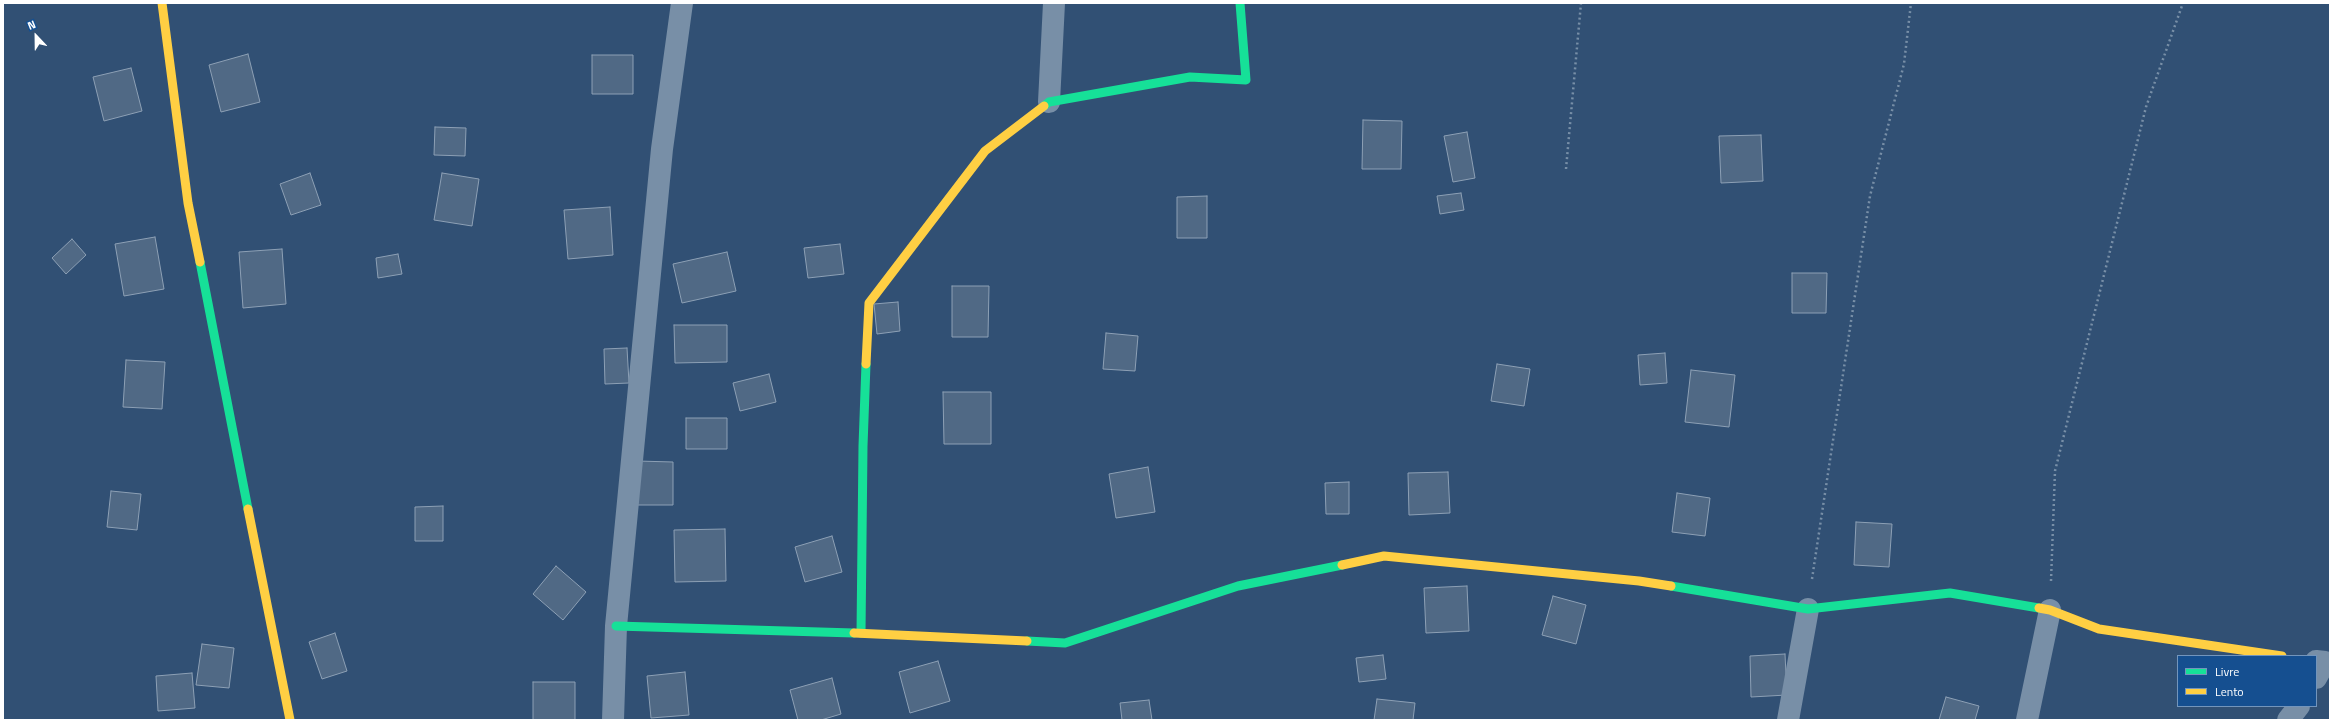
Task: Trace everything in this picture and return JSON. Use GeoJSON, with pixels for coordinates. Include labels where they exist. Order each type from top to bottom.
{"type":"FeatureCollection","features":[{"type":"Feature","properties":{"kind":"street"},"geometry":{"type":"LineString","coordinates":[[162,3],[188,203],[290,720]]}},
{"type":"Feature","properties":{"kind":"street"},"geometry":{"type":"LineString","coordinates":[[613,720],[616,626],[662,150],[682,3]]}},
{"type":"Feature","properties":{"kind":"street"},"geometry":{"type":"LineString","coordinates":[[1049,102],[1054,3]]}},
{"type":"Feature","properties":{"kind":"street"},"geometry":{"type":"LineString","coordinates":[[861,633],[863,446],[869,303],[985,150],[1049,102],[1190,77],[1246,80],[1240,3]]}},
{"type":"Feature","properties":{"kind":"street"},"geometry":{"type":"LineString","coordinates":[[616,626],[861,633],[1065,643],[1238,586],[1384,556],[1639,581],[1808,609],[1950,593],[2050,610],[2099,629],[2275,655]]}},
{"type":"Feature","properties":{"kind":"street"},"geometry":{"type":"LineString","coordinates":[[1788,720],[1808,609]]}},
{"type":"Feature","properties":{"kind":"street"},"geometry":{"type":"LineString","coordinates":[[2027,720],[2050,610]]}},
{"type":"Feature","properties":{"kind":"street"},"geometry":{"type":"LineString","coordinates":[[2317,661],[2326,662],[2317,676]]}},
{"type":"Feature","properties":{"kind":"street"},"geometry":{"type":"LineString","coordinates":[[2288,720],[2298,707]]}},
{"type":"Feature","properties":{"kind":"path"},"geometry":{"type":"LineString","coordinates":[[1566,169],[1581,3]]}},
{"type":"Feature","properties":{"kind":"path"},"geometry":{"type":"LineString","coordinates":[[1808,609],[1870,196],[1904,64],[1911,3]]}},
{"type":"Feature","properties":{"kind":"path"},"geometry":{"type":"LineString","coordinates":[[2050,610],[2055,470],[2146,107],[2183,3]]}},
{"type":"Feature","properties":{"kind":"building"},"geometry":{"type":"Polygon","coordinates":[[[248,54],[260,102],[221,112],[209,65],[248,54]]]}},
{"type":"Feature","properties":{"kind":"building"},"geometry":{"type":"Polygon","coordinates":[[[592,55],[633,55],[633,94],[592,94],[592,55]]]}},
{"type":"Feature","properties":{"kind":"building"},"geometry":{"type":"Polygon","coordinates":[[[131,68],[142,111],[104,121],[93,77],[131,68]]]}},
{"type":"Feature","properties":{"kind":"building"},"geometry":{"type":"Polygon","coordinates":[[[1363,120],[1402,121],[1401,169],[1362,169],[1363,120]]]}},
{"type":"Feature","properties":{"kind":"building"},"geometry":{"type":"Polygon","coordinates":[[[435,127],[466,128],[465,156],[434,155],[435,127]]]}},
{"type":"Feature","properties":{"kind":"building"},"geometry":{"type":"Polygon","coordinates":[[[1467,132],[1475,178],[1453,182],[1444,136],[1467,132]]]}},
{"type":"Feature","properties":{"kind":"building"},"geometry":{"type":"Polygon","coordinates":[[[1761,135],[1763,181],[1721,183],[1719,136],[1761,135]]]}},
{"type":"Feature","properties":{"kind":"building"},"geometry":{"type":"Polygon","coordinates":[[[310,173],[321,205],[291,215],[280,184],[310,173]]]}},
{"type":"Feature","properties":{"kind":"building"},"geometry":{"type":"Polygon","coordinates":[[[442,173],[479,179],[472,226],[434,220],[442,173]]]}},
{"type":"Feature","properties":{"kind":"building"},"geometry":{"type":"Polygon","coordinates":[[[1461,193],[1464,210],[1440,214],[1437,196],[1461,193]]]}},
{"type":"Feature","properties":{"kind":"building"},"geometry":{"type":"Polygon","coordinates":[[[1207,196],[1207,238],[1177,238],[1177,197],[1207,196]]]}},
{"type":"Feature","properties":{"kind":"building"},"geometry":{"type":"Polygon","coordinates":[[[610,207],[613,255],[568,259],[564,210],[610,207]]]}},
{"type":"Feature","properties":{"kind":"building"},"geometry":{"type":"Polygon","coordinates":[[[155,237],[164,289],[124,296],[115,244],[155,237]]]}},
{"type":"Feature","properties":{"kind":"building"},"geometry":{"type":"Polygon","coordinates":[[[72,239],[86,255],[66,274],[52,258],[72,239]]]}},
{"type":"Feature","properties":{"kind":"building"},"geometry":{"type":"Polygon","coordinates":[[[840,244],[844,274],[808,278],[804,248],[840,244]]]}},
{"type":"Feature","properties":{"kind":"building"},"geometry":{"type":"Polygon","coordinates":[[[282,249],[286,304],[243,308],[239,252],[282,249]]]}},
{"type":"Feature","properties":{"kind":"building"},"geometry":{"type":"Polygon","coordinates":[[[727,252],[736,291],[682,303],[673,264],[727,252]]]}},
{"type":"Feature","properties":{"kind":"building"},"geometry":{"type":"Polygon","coordinates":[[[398,254],[402,274],[378,278],[376,258],[398,254]]]}},
{"type":"Feature","properties":{"kind":"building"},"geometry":{"type":"Polygon","coordinates":[[[1792,273],[1827,273],[1826,313],[1792,313],[1792,273]]]}},
{"type":"Feature","properties":{"kind":"building"},"geometry":{"type":"Polygon","coordinates":[[[952,286],[989,286],[988,337],[952,337],[952,286]]]}},
{"type":"Feature","properties":{"kind":"building"},"geometry":{"type":"Polygon","coordinates":[[[898,302],[900,331],[877,334],[874,304],[898,302]]]}},
{"type":"Feature","properties":{"kind":"building"},"geometry":{"type":"Polygon","coordinates":[[[674,325],[727,325],[727,362],[675,363],[674,325]]]}},
{"type":"Feature","properties":{"kind":"building"},"geometry":{"type":"Polygon","coordinates":[[[1106,333],[1138,336],[1135,371],[1103,369],[1106,333]]]}},
{"type":"Feature","properties":{"kind":"building"},"geometry":{"type":"Polygon","coordinates":[[[627,348],[629,383],[605,384],[604,349],[627,348]]]}},
{"type":"Feature","properties":{"kind":"building"},"geometry":{"type":"Polygon","coordinates":[[[1665,353],[1667,383],[1640,385],[1638,355],[1665,353]]]}},
{"type":"Feature","properties":{"kind":"building"},"geometry":{"type":"Polygon","coordinates":[[[126,360],[165,362],[162,409],[123,407],[126,360]]]}},
{"type":"Feature","properties":{"kind":"building"},"geometry":{"type":"Polygon","coordinates":[[[1497,364],[1530,369],[1524,406],[1491,401],[1497,364]]]}},
{"type":"Feature","properties":{"kind":"building"},"geometry":{"type":"Polygon","coordinates":[[[1691,370],[1735,375],[1729,427],[1685,422],[1691,370]]]}},
{"type":"Feature","properties":{"kind":"building"},"geometry":{"type":"Polygon","coordinates":[[[769,374],[776,402],[740,411],[733,383],[769,374]]]}},
{"type":"Feature","properties":{"kind":"building"},"geometry":{"type":"Polygon","coordinates":[[[943,392],[991,392],[991,444],[944,444],[943,392]]]}},
{"type":"Feature","properties":{"kind":"building"},"geometry":{"type":"Polygon","coordinates":[[[686,418],[727,418],[727,449],[686,449],[686,418]]]}},
{"type":"Feature","properties":{"kind":"building"},"geometry":{"type":"Polygon","coordinates":[[[637,461],[673,462],[673,505],[636,505],[637,461]]]}},
{"type":"Feature","properties":{"kind":"building"},"geometry":{"type":"Polygon","coordinates":[[[1148,467],[1155,512],[1116,518],[1109,474],[1148,467]]]}},
{"type":"Feature","properties":{"kind":"building"},"geometry":{"type":"Polygon","coordinates":[[[1448,472],[1450,513],[1409,515],[1408,473],[1448,472]]]}},
{"type":"Feature","properties":{"kind":"building"},"geometry":{"type":"Polygon","coordinates":[[[1349,482],[1349,514],[1326,514],[1325,483],[1349,482]]]}},
{"type":"Feature","properties":{"kind":"building"},"geometry":{"type":"Polygon","coordinates":[[[111,491],[141,494],[137,530],[107,527],[111,491]]]}},
{"type":"Feature","properties":{"kind":"building"},"geometry":{"type":"Polygon","coordinates":[[[1677,493],[1710,498],[1705,536],[1672,532],[1677,493]]]}},
{"type":"Feature","properties":{"kind":"building"},"geometry":{"type":"Polygon","coordinates":[[[443,506],[443,541],[415,541],[415,507],[443,506]]]}},
{"type":"Feature","properties":{"kind":"building"},"geometry":{"type":"Polygon","coordinates":[[[1856,522],[1892,524],[1889,567],[1854,565],[1856,522]]]}},
{"type":"Feature","properties":{"kind":"building"},"geometry":{"type":"Polygon","coordinates":[[[725,529],[726,581],[675,582],[674,530],[725,529]]]}},
{"type":"Feature","properties":{"kind":"building"},"geometry":{"type":"Polygon","coordinates":[[[832,536],[842,572],[805,582],[795,547],[832,536]]]}},
{"type":"Feature","properties":{"kind":"building"},"geometry":{"type":"Polygon","coordinates":[[[556,566],[586,592],[563,620],[533,594],[556,566]]]}},
{"type":"Feature","properties":{"kind":"building"},"geometry":{"type":"Polygon","coordinates":[[[1467,586],[1469,631],[1426,633],[1424,588],[1467,586]]]}},
{"type":"Feature","properties":{"kind":"building"},"geometry":{"type":"Polygon","coordinates":[[[1553,596],[1586,605],[1576,644],[1542,635],[1553,596]]]}},
{"type":"Feature","properties":{"kind":"building"},"geometry":{"type":"Polygon","coordinates":[[[335,633],[347,671],[322,679],[309,642],[335,633]]]}},
{"type":"Feature","properties":{"kind":"building"},"geometry":{"type":"Polygon","coordinates":[[[202,644],[234,648],[229,688],[196,685],[202,644]]]}},
{"type":"Feature","properties":{"kind":"building"},"geometry":{"type":"Polygon","coordinates":[[[1785,654],[1787,695],[1751,697],[1750,656],[1785,654]]]}},
{"type":"Feature","properties":{"kind":"building"},"geometry":{"type":"Polygon","coordinates":[[[1383,655],[1386,679],[1359,682],[1356,658],[1383,655]]]}},
{"type":"Feature","properties":{"kind":"building"},"geometry":{"type":"Polygon","coordinates":[[[938,661],[950,701],[910,713],[899,672],[938,661]]]}},
{"type":"Feature","properties":{"kind":"building"},"geometry":{"type":"Polygon","coordinates":[[[685,672],[689,715],[651,718],[647,676],[685,672]]]}},
{"type":"Feature","properties":{"kind":"building"},"geometry":{"type":"Polygon","coordinates":[[[192,673],[195,708],[158,711],[156,676],[192,673]]]}},
{"type":"Feature","properties":{"kind":"building"},"geometry":{"type":"Polygon","coordinates":[[[832,678],[841,714],[821,720],[798,720],[790,690],[832,678]]]}},
{"type":"Feature","properties":{"kind":"building"},"geometry":{"type":"Polygon","coordinates":[[[533,682],[575,682],[575,720],[533,720],[533,682]]]}},
{"type":"Feature","properties":{"kind":"building"},"geometry":{"type":"Polygon","coordinates":[[[1946,697],[1979,706],[1975,720],[1939,720],[1946,697]]]}},
{"type":"Feature","properties":{"kind":"building"},"geometry":{"type":"Polygon","coordinates":[[[1377,699],[1415,703],[1413,720],[1374,720],[1377,699]]]}},
{"type":"Feature","properties":{"kind":"building"},"geometry":{"type":"Polygon","coordinates":[[[1149,700],[1152,720],[1122,720],[1120,703],[1149,700]]]}},
{"type":"Feature","properties":{"kind":"traffic: fast"},"geometry":{"type":"LineString","coordinates":[[1044,106],[1049,102],[1190,77],[1246,80],[1240,3]]}},
{"type":"Feature","properties":{"kind":"traffic: fast"},"geometry":{"type":"LineString","coordinates":[[200,262],[248,509]]}},
{"type":"Feature","properties":{"kind":"traffic: fast"},"geometry":{"type":"LineString","coordinates":[[861,633],[863,446],[866,364]]}},
{"type":"Feature","properties":{"kind":"traffic: fast"},"geometry":{"type":"LineString","coordinates":[[1027,641],[1065,643],[1238,586],[1342,565]]}},
{"type":"Feature","properties":{"kind":"traffic: fast"},"geometry":{"type":"LineString","coordinates":[[1671,586],[1808,609],[1950,593],[2039,608]]}},
{"type":"Feature","properties":{"kind":"traffic: fast"},"geometry":{"type":"LineString","coordinates":[[616,626],[854,633]]}},
{"type":"Feature","properties":{"kind":"traffic: slow"},"geometry":{"type":"LineString","coordinates":[[162,3],[188,203],[200,262]]}},
{"type":"Feature","properties":{"kind":"traffic: slow"},"geometry":{"type":"LineString","coordinates":[[866,364],[869,303],[985,151],[1044,106]]}},
{"type":"Feature","properties":{"kind":"traffic: slow"},"geometry":{"type":"LineString","coordinates":[[248,509],[290,720]]}},
{"type":"Feature","properties":{"kind":"traffic: slow"},"geometry":{"type":"LineString","coordinates":[[1342,565],[1384,556],[1639,581],[1671,586]]}},
{"type":"Feature","properties":{"kind":"traffic: slow"},"geometry":{"type":"LineString","coordinates":[[2039,608],[2050,610],[2099,629],[2275,655]]}},
{"type":"Feature","properties":{"kind":"traffic: slow"},"geometry":{"type":"LineString","coordinates":[[854,633],[1027,641]]}}]}
